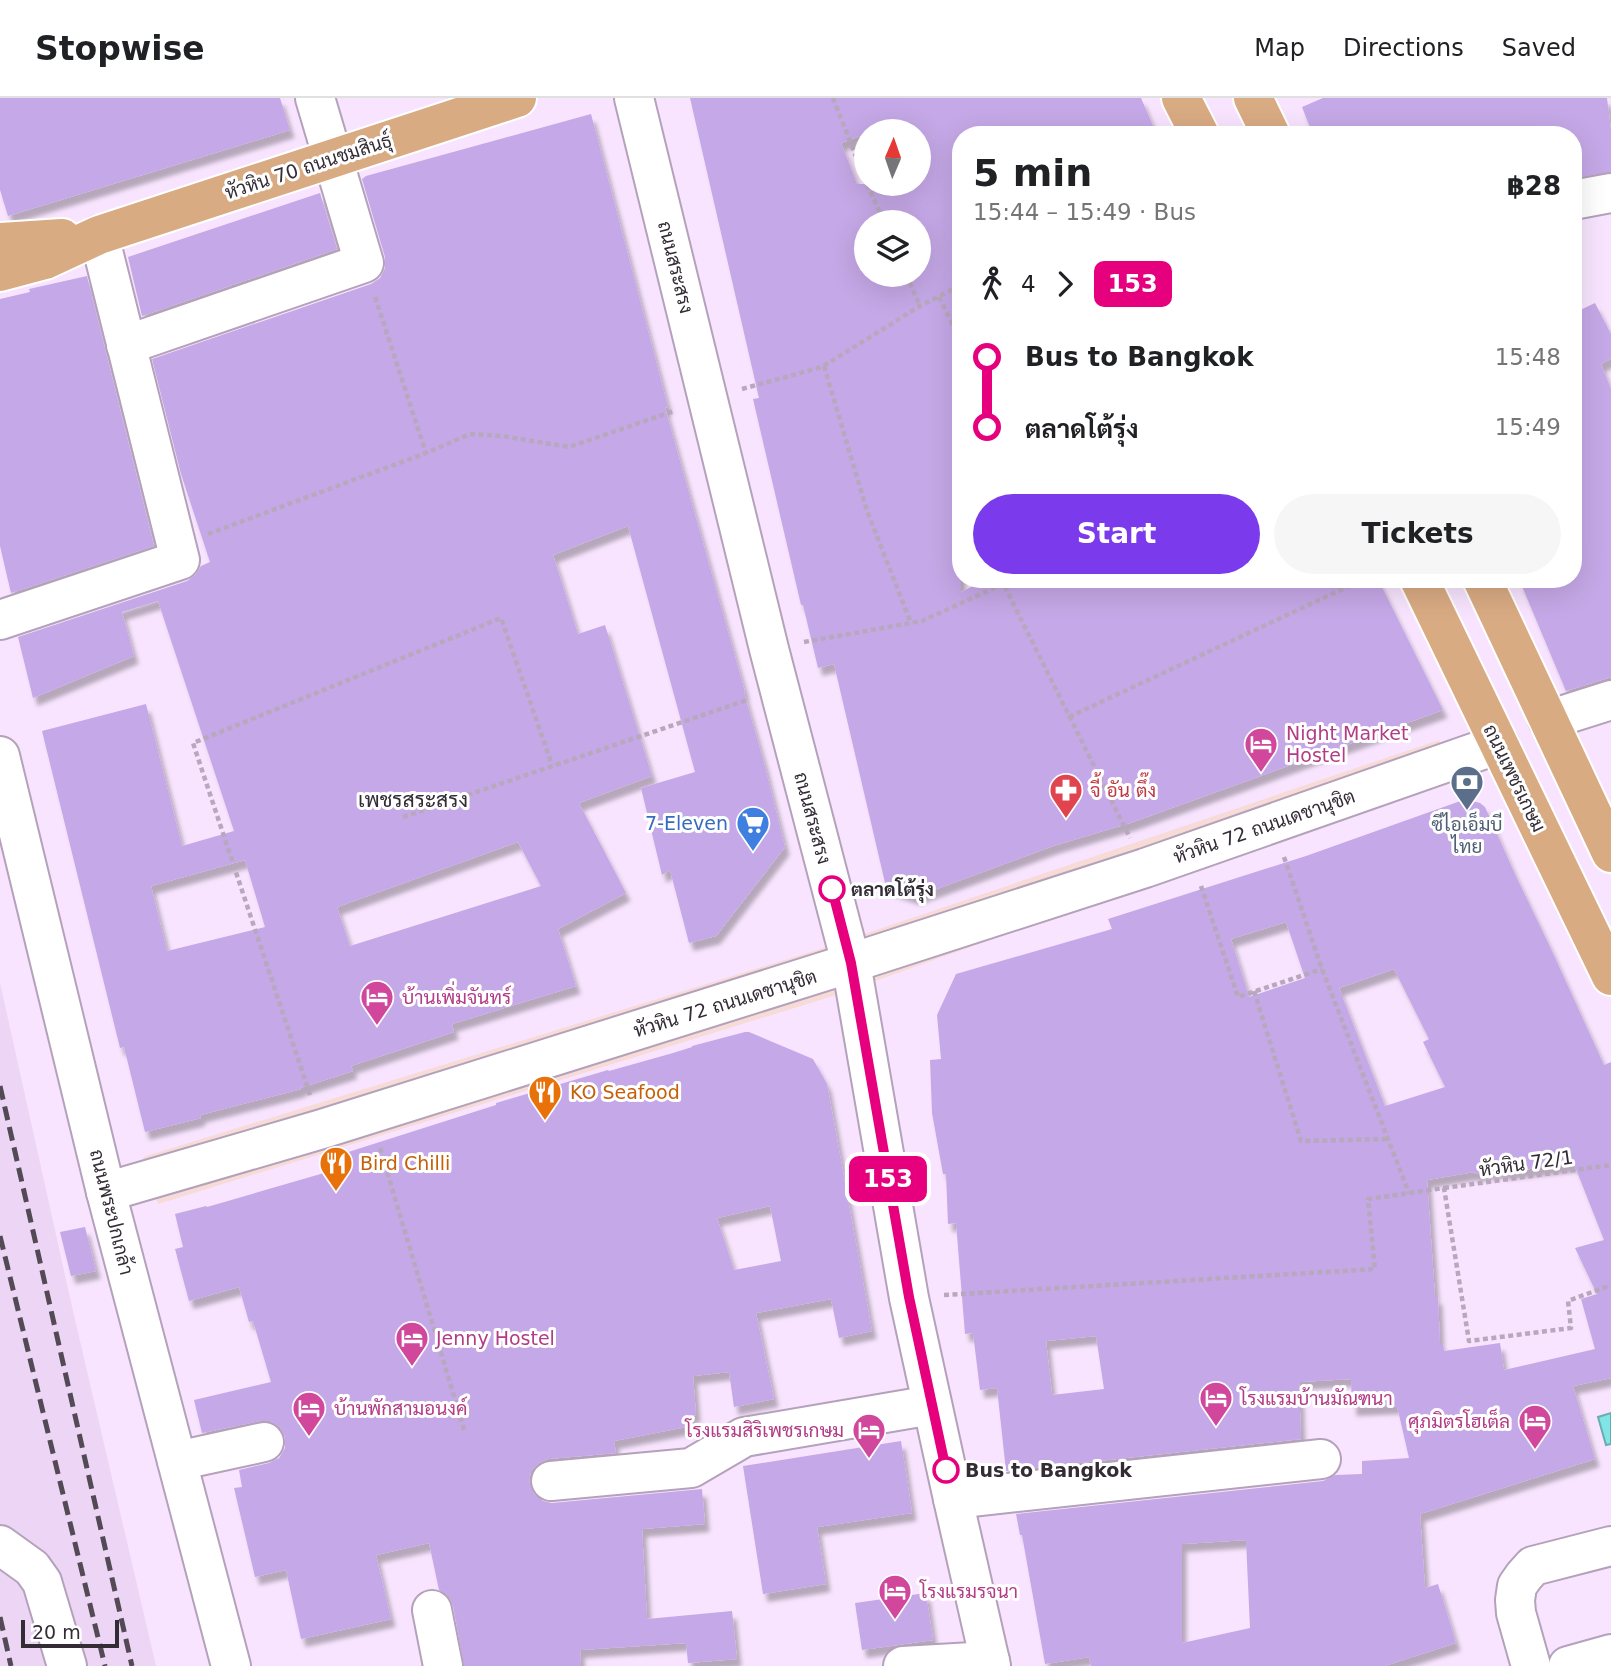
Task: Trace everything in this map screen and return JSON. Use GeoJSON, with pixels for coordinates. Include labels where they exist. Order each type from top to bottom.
{"type":"FeatureCollection","features":[{"type":"Feature","properties":{"kind":"main road","name":"หัวหิน 70 ถนนชมสินธุ์"},"geometry":{"type":"LineString","coordinates":[[0,272],[45,260],[99,235],[517,98]]}},
{"type":"Feature","properties":{"kind":"main road"},"geometry":{"type":"LineString","coordinates":[[1181,98],[1195,126]]}},
{"type":"Feature","properties":{"kind":"main road"},"geometry":{"type":"LineString","coordinates":[[1253,98],[1267,126]]}},
{"type":"Feature","properties":{"kind":"main road","name":"หัวหิน 70 ถนนชมสินธุ์"},"geometry":{"type":"LineString","coordinates":[[0,242],[99,235]]}},
{"type":"Feature","properties":{"kind":"main road","name":"ถนนเพชรเกษม"},"geometry":{"type":"LineString","coordinates":[[1423,588],[1611,976]]}},
{"type":"Feature","properties":{"kind":"main road"},"geometry":{"type":"LineString","coordinates":[[1486,588],[1611,853]]}},
{"type":"Feature","properties":{"kind":"street"},"geometry":{"type":"LineString","coordinates":[[126,345],[364,263],[315,98]]}},
{"type":"Feature","properties":{"kind":"street","name":"ถนนสระสรง"},"geometry":{"type":"LineString","coordinates":[[634,98],[779,689],[851,963],[909,1297],[991,1663]]}},
{"type":"Feature","properties":{"kind":"street"},"geometry":{"type":"LineString","coordinates":[[1582,198],[1611,192]]}},
{"type":"Feature","properties":{"kind":"street"},"geometry":{"type":"LineString","coordinates":[[0,620],[180,561],[99,235]]}},
{"type":"Feature","properties":{"kind":"street"},"geometry":{"type":"LineString","coordinates":[[1548,720],[1611,700]]}},
{"type":"Feature","properties":{"kind":"street","name":"หัวหิน 72 ถนนเดชานุชิต"},"geometry":{"type":"LineString","coordinates":[[106,1192],[370,1114],[851,963],[1145,868],[1499,744]]}},
{"type":"Feature","properties":{"kind":"street","name":"ถนนพระปกเกล้า"},"geometry":{"type":"LineString","coordinates":[[0,756],[106,1192],[231,1666]]}},
{"type":"Feature","properties":{"kind":"street"},"geometry":{"type":"LineString","coordinates":[[551,1481],[691,1468],[744,1437],[932,1405]]}},
{"type":"Feature","properties":{"kind":"street"},"geometry":{"type":"LineString","coordinates":[[177,1461],[264,1442]]}},
{"type":"Feature","properties":{"kind":"street"},"geometry":{"type":"LineString","coordinates":[[953,1499],[1321,1459]]}},
{"type":"Feature","properties":{"kind":"street"},"geometry":{"type":"LineString","coordinates":[[0,1545],[32,1568],[42,1582],[67,1666]]}},
{"type":"Feature","properties":{"kind":"street"},"geometry":{"type":"LineString","coordinates":[[1531,1666],[1517,1613],[1517,1586],[1533,1566],[1611,1546]]}},
{"type":"Feature","properties":{"kind":"street"},"geometry":{"type":"LineString","coordinates":[[432,1610],[443,1666]]}},
{"type":"Feature","properties":{"kind":"street"},"geometry":{"type":"LineString","coordinates":[[1568,1666],[1611,1654]]}},
{"type":"Feature","properties":{"kind":"street"},"geometry":{"type":"LineString","coordinates":[[903,1666],[991,1663]]}},
{"type":"Feature","properties":{"kind":"path"},"geometry":{"type":"LineString","coordinates":[[832,98],[854,151]]}},
{"type":"Feature","properties":{"kind":"path"},"geometry":{"type":"LineString","coordinates":[[364,263],[426,453]]}},
{"type":"Feature","properties":{"kind":"path"},"geometry":{"type":"LineString","coordinates":[[911,287],[920,306]]}},
{"type":"Feature","properties":{"kind":"path"},"geometry":{"type":"LineString","coordinates":[[176,546],[470,434],[502,436],[569,447],[708,399],[824,366],[920,306],[952,290]]}},
{"type":"Feature","properties":{"kind":"path"},"geometry":{"type":"LineString","coordinates":[[939,297],[952,324]]}},
{"type":"Feature","properties":{"kind":"path"},"geometry":{"type":"LineString","coordinates":[[824,366],[867,511],[911,623]]}},
{"type":"Feature","properties":{"kind":"path"},"geometry":{"type":"LineString","coordinates":[[769,649],[922,621],[990,588]]}},
{"type":"Feature","properties":{"kind":"path"},"geometry":{"type":"LineString","coordinates":[[1005,588],[1145,868]]}},
{"type":"Feature","properties":{"kind":"path"},"geometry":{"type":"LineString","coordinates":[[1069,718],[1345,588]]}},
{"type":"Feature","properties":{"kind":"path"},"geometry":{"type":"LineString","coordinates":[[321,1129],[193,743],[501,618],[552,765]]}},
{"type":"Feature","properties":{"kind":"path"},"geometry":{"type":"LineString","coordinates":[[403,817],[779,689]]}},
{"type":"Feature","properties":{"kind":"path"},"geometry":{"type":"LineString","coordinates":[[1272,823],[1322,968],[1409,1193]]}},
{"type":"Feature","properties":{"kind":"path"},"geometry":{"type":"LineString","coordinates":[[1190,852],[1238,997],[1322,968]]}},
{"type":"Feature","properties":{"kind":"path"},"geometry":{"type":"LineString","coordinates":[[1254,991],[1301,1141],[1388,1139]]}},
{"type":"Feature","properties":{"kind":"path"},"geometry":{"type":"LineString","coordinates":[[370,1114],[465,1433]]}},
{"type":"Feature","properties":{"kind":"path","name":"หัวหิน 72/1"},"geometry":{"type":"LineString","coordinates":[[909,1297],[1375,1269],[1368,1199],[1611,1165]]}},
{"type":"Feature","properties":{"kind":"path"},"geometry":{"type":"LineString","coordinates":[[1444,1188],[1469,1341],[1571,1328],[1568,1301],[1611,1285]]}},
{"type":"Feature","properties":{"kind":"shaded area"},"geometry":{"type":"Polygon","coordinates":[[[1439,740],[1457,779],[1082,907],[833,996],[158,1204],[143,1157],[817,950],[1439,740]]]}},
{"type":"Feature","properties":{"kind":"shaded area"},"geometry":{"type":"Polygon","coordinates":[[[0,983],[73,1311],[156,1666],[0,1666],[0,983]]]}},
{"type":"Feature","properties":{"kind":"shaded area"},"geometry":{"type":"Polygon","coordinates":[[[1611,1413],[1611,1444],[1606,1445],[1598,1417],[1611,1413]]]}},
{"type":"Feature","properties":{"kind":"building"},"geometry":{"type":"Polygon","coordinates":[[[0,98],[280,98],[290,130],[8,216],[0,190],[0,98]]]}},
{"type":"Feature","properties":{"kind":"building"},"geometry":{"type":"Polygon","coordinates":[[[690,98],[1141,98],[1153,126],[952,126],[952,588],[961,588],[961,592],[969,588],[1382,588],[1443,710],[915,897],[886,887],[834,664],[818,668],[753,399],[759,398],[690,98]]]}},
{"type":"Feature","properties":{"kind":"building"},"geometry":{"type":"Polygon","coordinates":[[[1323,98],[1607,98],[1611,131],[1611,172],[1582,177],[1582,126],[1309,126],[1302,107],[1323,98]]]}},
{"type":"Feature","properties":{"kind":"building"},"geometry":{"type":"Polygon","coordinates":[[[591,114],[668,407],[665,408],[745,692],[785,847],[716,936],[689,943],[670,870],[662,875],[641,788],[695,772],[628,526],[553,555],[578,634],[605,625],[652,776],[579,803],[626,893],[558,929],[576,986],[452,1024],[454,1032],[351,1066],[353,1071],[301,1089],[145,1132],[124,1047],[120,1048],[42,731],[146,704],[182,846],[234,831],[158,601],[122,612],[134,656],[33,698],[18,637],[187,581],[201,566],[210,562],[181,474],[152,359],[371,284],[380,278],[385,268],[385,257],[362,179],[591,114]],[[518,842],[337,907],[350,946],[541,886],[518,842]],[[245,860],[151,886],[167,951],[265,927],[245,860]]]}},
{"type":"Feature","properties":{"kind":"building"},"geometry":{"type":"Polygon","coordinates":[[[320,193],[337,249],[142,316],[128,257],[320,193]]]}},
{"type":"Feature","properties":{"kind":"building"},"geometry":{"type":"Polygon","coordinates":[[[87,276],[154,546],[11,593],[0,546],[0,299],[30,292],[29,289],[87,276]]]}},
{"type":"Feature","properties":{"kind":"building"},"geometry":{"type":"Polygon","coordinates":[[[1595,303],[1611,334],[1611,359],[1601,364],[1611,389],[1611,677],[1566,691],[1523,588],[1582,588],[1582,309],[1595,303]]]}},
{"type":"Feature","properties":{"kind":"building"},"geometry":{"type":"Polygon","coordinates":[[[1466,799],[1480,803],[1485,807],[1604,1065],[1611,1062],[1611,1378],[1573,1386],[1595,1459],[1420,1514],[1425,1588],[1438,1584],[1456,1643],[1384,1666],[1091,1666],[1089,1657],[1045,1664],[1016,1514],[1323,1481],[1335,1475],[1362,1474],[1362,1461],[1409,1458],[1397,1406],[1352,1408],[1351,1379],[1299,1382],[1301,1439],[1006,1471],[997,1388],[980,1390],[973,1333],[965,1334],[956,1223],[948,1224],[946,1174],[943,1174],[932,1113],[930,1060],[941,1059],[937,1015],[956,974],[1112,929],[1108,919],[1306,856],[1466,799]],[[1286,922],[1231,939],[1249,997],[1305,978],[1286,922]],[[1394,969],[1339,988],[1385,1106],[1445,1087],[1423,1042],[1429,1039],[1394,969]],[[1574,1164],[1503,1172],[1474,1172],[1427,1180],[1440,1344],[1443,1344],[1444,1351],[1500,1343],[1504,1370],[1595,1349],[1581,1299],[1597,1294],[1575,1248],[1604,1240],[1574,1164]],[[1096,1336],[1046,1341],[1052,1395],[1104,1389],[1096,1336]],[[1246,1540],[1182,1544],[1182,1643],[1250,1628],[1246,1540]]]}},
{"type":"Feature","properties":{"kind":"building"},"geometry":{"type":"Polygon","coordinates":[[[749,1032],[813,1059],[827,1084],[872,1331],[839,1338],[831,1299],[756,1313],[774,1399],[734,1407],[729,1372],[693,1376],[696,1415],[689,1416],[691,1426],[614,1441],[616,1453],[548,1459],[531,1471],[529,1482],[534,1494],[543,1501],[552,1503],[702,1489],[705,1524],[642,1529],[647,1619],[732,1611],[737,1659],[688,1663],[686,1643],[580,1650],[581,1666],[464,1666],[453,1606],[449,1596],[439,1590],[429,1543],[376,1555],[391,1619],[301,1639],[286,1570],[255,1577],[234,1488],[242,1487],[239,1470],[279,1458],[285,1448],[285,1437],[280,1427],[270,1421],[202,1433],[194,1400],[271,1382],[253,1321],[249,1322],[239,1287],[189,1301],[175,1249],[183,1247],[175,1214],[324,1173],[320,1161],[496,1103],[749,1032]],[[770,1206],[717,1218],[734,1270],[781,1261],[770,1206]]]}},
{"type":"Feature","properties":{"kind":"building"},"geometry":{"type":"Polygon","coordinates":[[[85,1227],[96,1271],[71,1276],[60,1232],[85,1227]]]}},
{"type":"Feature","properties":{"kind":"building"},"geometry":{"type":"Polygon","coordinates":[[[901,1441],[912,1513],[817,1527],[826,1584],[763,1594],[743,1466],[901,1441]]]}},
{"type":"Feature","properties":{"kind":"building"},"geometry":{"type":"Polygon","coordinates":[[[926,1593],[933,1640],[862,1650],[855,1603],[926,1593]]]}},
{"type":"Feature","properties":{"kind":"railway"},"geometry":{"type":"LineString","coordinates":[[0,1086],[132,1666]]}},
{"type":"Feature","properties":{"kind":"railway"},"geometry":{"type":"LineString","coordinates":[[0,1236],[105,1666]]}},
{"type":"Feature","properties":{"kind":"railway"},"geometry":{"type":"LineString","coordinates":[[0,1617],[11,1666]]}},
{"type":"Feature","properties":{"kind":"bus line","name":"153"},"geometry":{"type":"LineString","coordinates":[[832,889],[851,963],[909,1297],[946,1470]]}},
{"type":"Feature","properties":{"kind":"place","name":"Night Market Hostel"},"geometry":{"type":"Point","coordinates":[1261,774]}},
{"type":"Feature","properties":{"kind":"place","name":"ซีไอเอ็มบี ไทย"},"geometry":{"type":"Point","coordinates":[1467,812]}},
{"type":"Feature","properties":{"kind":"place","name":"จี้ อัน ตึ๊ง"},"geometry":{"type":"Point","coordinates":[1066,820]}},
{"type":"Feature","properties":{"kind":"place","name":"7-Eleven"},"geometry":{"type":"Point","coordinates":[753,853]}},
{"type":"Feature","properties":{"kind":"place","name":"ตลาดโต้รุ่ง"},"geometry":{"type":"Point","coordinates":[832,889]}},
{"type":"Feature","properties":{"kind":"place","name":"บ้านเพิ่มจันทร์"},"geometry":{"type":"Point","coordinates":[377,1027]}},
{"type":"Feature","properties":{"kind":"place","name":"KO Seafood"},"geometry":{"type":"Point","coordinates":[545,1122]}},
{"type":"Feature","properties":{"kind":"place","name":"Bird Chilli"},"geometry":{"type":"Point","coordinates":[336,1193]}},
{"type":"Feature","properties":{"kind":"place","name":"Jenny Hostel"},"geometry":{"type":"Point","coordinates":[412,1368]}},
{"type":"Feature","properties":{"kind":"place","name":"โรงแรมบ้านมัณฑนา"},"geometry":{"type":"Point","coordinates":[1216,1428]}},
{"type":"Feature","properties":{"kind":"place","name":"บ้านพักสามอนงค์"},"geometry":{"type":"Point","coordinates":[309,1438]}},
{"type":"Feature","properties":{"kind":"place","name":"ศุภมิตรโฮเต็ล"},"geometry":{"type":"Point","coordinates":[1535,1451]}},
{"type":"Feature","properties":{"kind":"place","name":"โรงแรมสิริเพชรเกษม"},"geometry":{"type":"Point","coordinates":[869,1460]}},
{"type":"Feature","properties":{"kind":"place","name":"Bus to Bangkok"},"geometry":{"type":"Point","coordinates":[946,1470]}},
{"type":"Feature","properties":{"kind":"place","name":"โรงแรมรจนา"},"geometry":{"type":"Point","coordinates":[895,1621]}},
{"type":"Feature","properties":{"kind":"district","name":"เพชรสระสรง"},"geometry":{"type":"Point","coordinates":[413,800]}}]}
